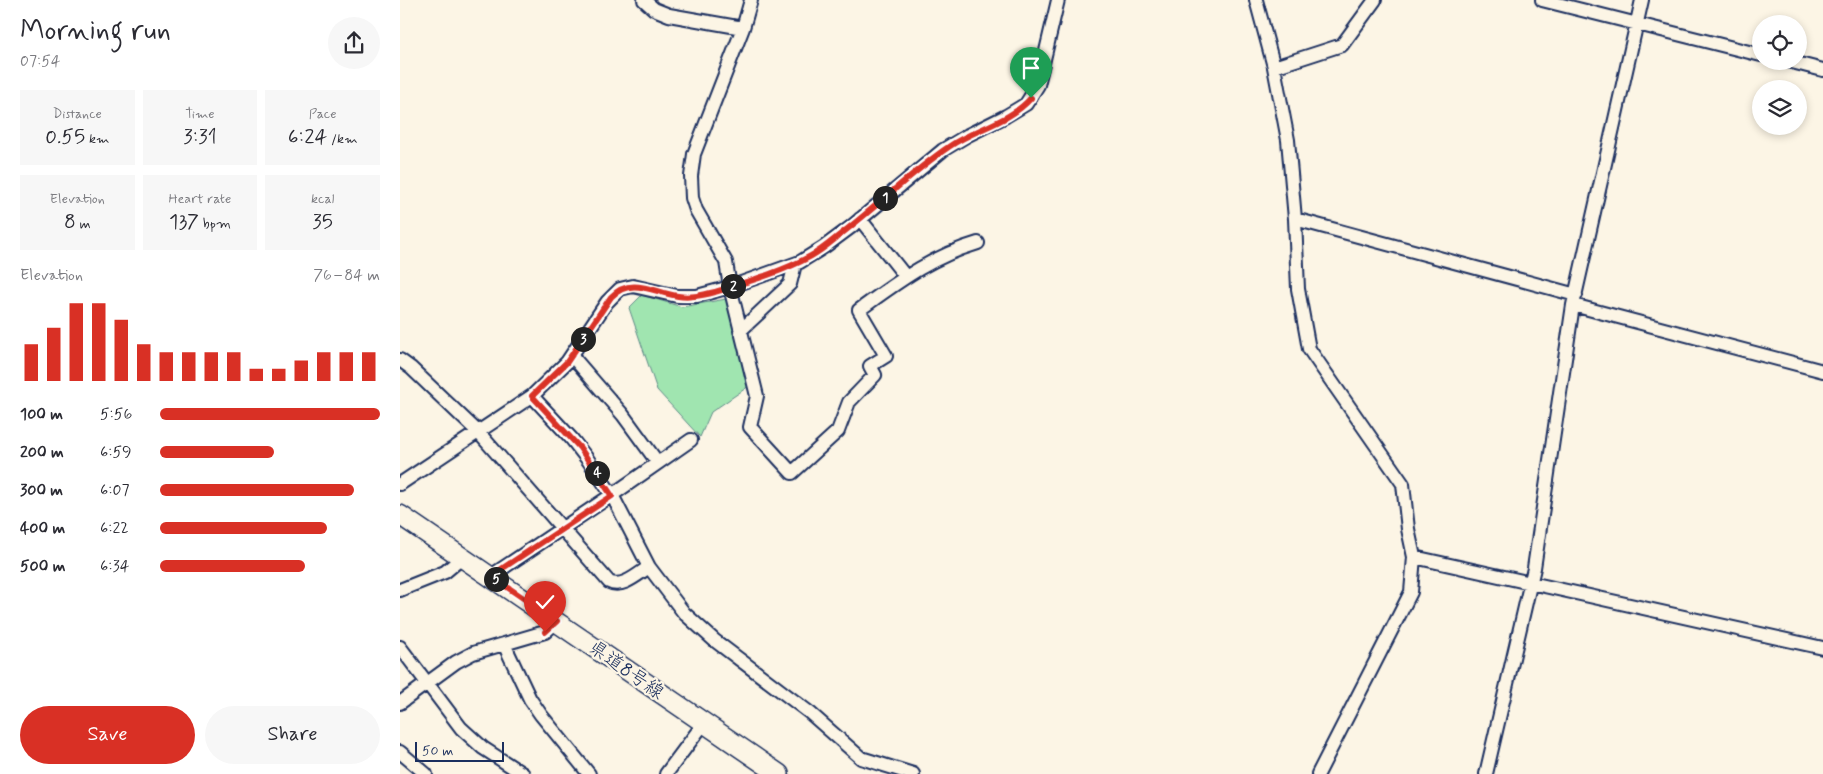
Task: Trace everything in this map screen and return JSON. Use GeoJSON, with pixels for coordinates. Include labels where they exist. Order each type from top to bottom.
{"type":"FeatureCollection","features":[{"type":"Feature","properties":{"kind":"main road","name":"県道8号線"},"geometry":{"type":"LineString","coordinates":[[400,515],[779,774]]}},
{"type":"Feature","properties":{"kind":"street"},"geometry":{"type":"LineString","coordinates":[[644,0],[654,9],[669,15],[743,28]]}},
{"type":"Feature","properties":{"kind":"street"},"geometry":{"type":"LineString","coordinates":[[751,0],[743,28],[694,154],[691,192],[696,210],[726,262],[740,331],[757,396],[750,427],[792,473],[838,432],[849,402],[875,376],[870,366],[886,356],[859,310],[906,276],[940,256],[978,243]]}},
{"type":"Feature","properties":{"kind":"street"},"geometry":{"type":"LineString","coordinates":[[400,484],[532,396],[572,356],[607,302],[623,288],[637,286],[677,296],[690,297],[730,287],[795,264],[824,248],[943,150],[1026,104],[1038,85],[1058,0]]}},
{"type":"Feature","properties":{"kind":"street"},"geometry":{"type":"LineString","coordinates":[[1256,0],[1274,68],[1288,140],[1295,219],[1298,289],[1309,349],[1403,484],[1408,529],[1414,557],[1411,592],[1318,774]]}},
{"type":"Feature","properties":{"kind":"street"},"geometry":{"type":"LineString","coordinates":[[1274,68],[1342,45],[1375,0]]}},
{"type":"Feature","properties":{"kind":"street"},"geometry":{"type":"LineString","coordinates":[[1542,0],[1752,52]]}},
{"type":"Feature","properties":{"kind":"street"},"geometry":{"type":"LineString","coordinates":[[1486,774],[1531,582],[1575,300],[1642,0]]}},
{"type":"Feature","properties":{"kind":"street"},"geometry":{"type":"LineString","coordinates":[[1807,66],[1823,70]]}},
{"type":"Feature","properties":{"kind":"street"},"geometry":{"type":"LineString","coordinates":[[860,219],[906,276]]}},
{"type":"Feature","properties":{"kind":"street"},"geometry":{"type":"LineString","coordinates":[[1295,219],[1823,371]]}},
{"type":"Feature","properties":{"kind":"street"},"geometry":{"type":"LineString","coordinates":[[740,331],[790,284],[795,264]]}},
{"type":"Feature","properties":{"kind":"street"},"geometry":{"type":"LineString","coordinates":[[572,356],[623,415],[658,463]]}},
{"type":"Feature","properties":{"kind":"street"},"geometry":{"type":"LineString","coordinates":[[400,360],[411,368],[478,433],[606,579],[613,584],[622,584],[649,567]]}},
{"type":"Feature","properties":{"kind":"street"},"geometry":{"type":"LineString","coordinates":[[532,396],[580,448],[612,496],[649,567],[684,613],[714,640],[810,712],[861,758],[908,773]]}},
{"type":"Feature","properties":{"kind":"street"},"geometry":{"type":"LineString","coordinates":[[491,576],[612,496],[691,440]]}},
{"type":"Feature","properties":{"kind":"street"},"geometry":{"type":"LineString","coordinates":[[400,590],[439,575],[463,557]]}},
{"type":"Feature","properties":{"kind":"street"},"geometry":{"type":"LineString","coordinates":[[1414,557],[1823,648]]}},
{"type":"Feature","properties":{"kind":"street"},"geometry":{"type":"LineString","coordinates":[[400,703],[426,682],[473,653],[545,632],[557,621]]}},
{"type":"Feature","properties":{"kind":"street"},"geometry":{"type":"LineString","coordinates":[[504,644],[530,699],[589,774]]}},
{"type":"Feature","properties":{"kind":"street"},"geometry":{"type":"LineString","coordinates":[[400,647],[461,728],[472,739],[523,774]]}},
{"type":"Feature","properties":{"kind":"street"},"geometry":{"type":"LineString","coordinates":[[666,774],[704,723]]}},
{"type":"Feature","properties":{"kind":"street"},"geometry":{"type":"LineString","coordinates":[[400,752],[426,774]]}},
{"type":"Feature","properties":{"kind":"green space"},"geometry":{"type":"Polygon","coordinates":[[[642,295],[682,307],[726,299],[752,384],[711,412],[700,437],[657,390],[629,308],[642,295]]]}},
{"type":"Feature","properties":{"kind":"route"},"geometry":{"type":"LineString","coordinates":[[545,632],[557,621],[491,576],[612,496],[580,448],[532,396],[567,362],[611,297],[620,289],[633,286],[677,296],[697,296],[715,292],[800,262],[824,248],[851,227],[943,150],[1018,109],[1031,98]]}}]}
